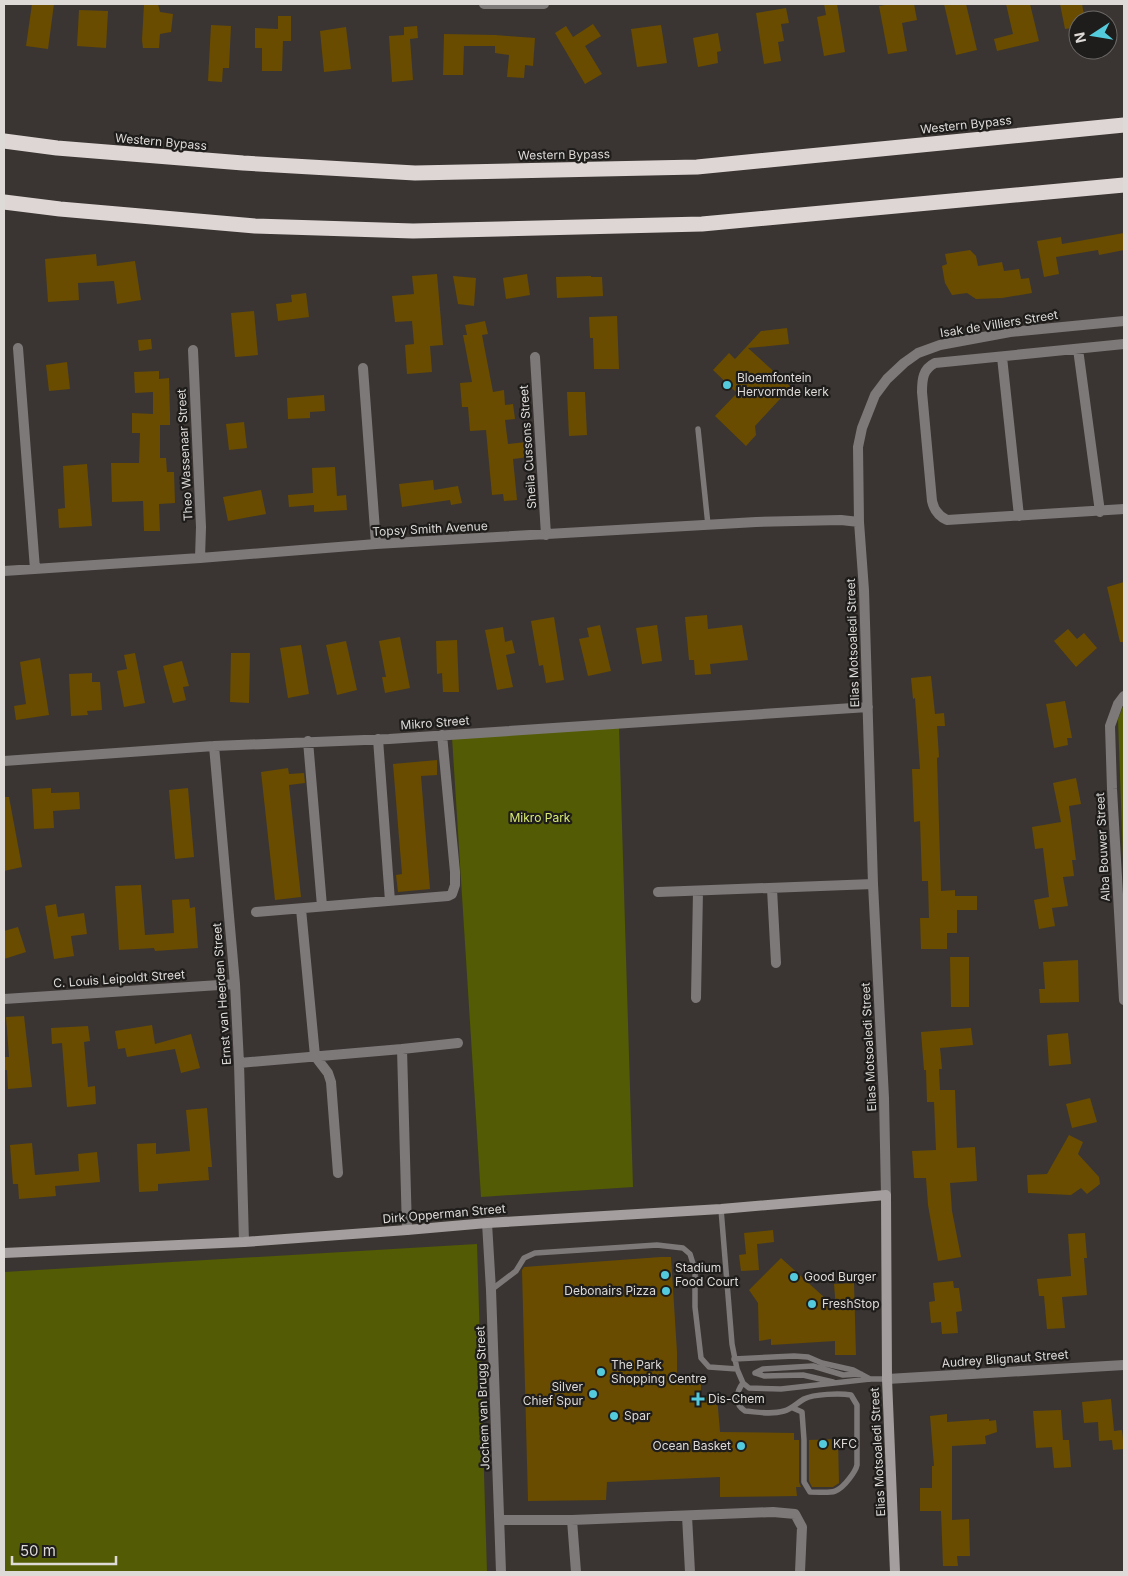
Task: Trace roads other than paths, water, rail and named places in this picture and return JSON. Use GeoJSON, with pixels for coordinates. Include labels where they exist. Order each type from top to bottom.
{"type":"FeatureCollection","features":[{"type":"Feature","properties":{"kind":"highway","name":"Western Bypass"},"geometry":{"type":"LineString","coordinates":[[4,141],[57,148],[224,162],[415,173],[697,168],[1124,124]]}},
{"type":"Feature","properties":{"kind":"highway"},"geometry":{"type":"LineString","coordinates":[[4,202],[60,209],[255,226],[413,231],[702,224],[1124,185]]}},
{"type":"Feature","properties":{"kind":"street"},"geometry":{"type":"LineString","coordinates":[[484,4],[544,4]]}},
{"type":"Feature","properties":{"kind":"street","name":"Isak de Villiers Street"},"geometry":{"type":"LineString","coordinates":[[859,522],[858,448],[862,428],[875,395],[887,379],[904,363],[918,353],[940,345],[1010,332],[1124,321]]}},
{"type":"Feature","properties":{"kind":"street"},"geometry":{"type":"LineString","coordinates":[[1124,344],[935,363],[926,369],[923,377],[922,392],[932,501],[933,507],[940,517],[947,520],[1100,512],[1124,509]]}},
{"type":"Feature","properties":{"kind":"street"},"geometry":{"type":"LineString","coordinates":[[18,348],[35,569]]}},
{"type":"Feature","properties":{"kind":"street"},"geometry":{"type":"LineString","coordinates":[[1078,349],[1100,512]]}},
{"type":"Feature","properties":{"kind":"street","name":"Theo Wassenaar Street"},"geometry":{"type":"LineString","coordinates":[[193,350],[201,527],[200,558]]}},
{"type":"Feature","properties":{"kind":"street"},"geometry":{"type":"LineString","coordinates":[[1002,357],[1020,516]]}},
{"type":"Feature","properties":{"kind":"street","name":"Sheila Cussons Street"},"geometry":{"type":"LineString","coordinates":[[535,358],[546,535]]}},
{"type":"Feature","properties":{"kind":"street"},"geometry":{"type":"LineString","coordinates":[[364,368],[376,544]]}},
{"type":"Feature","properties":{"kind":"street","name":"Topsy Smith Avenue"},"geometry":{"type":"LineString","coordinates":[[4,571],[376,544],[756,522],[841,520],[859,522]]}},
{"type":"Feature","properties":{"kind":"street","name":"Elias Motsoaledi Street"},"geometry":{"type":"LineString","coordinates":[[859,522],[864,590],[874,884],[884,1098],[887,1379],[895,1572]]}},
{"type":"Feature","properties":{"kind":"street","name":"Alba Bouwer Street"},"geometry":{"type":"LineString","coordinates":[[1124,696],[1118,704],[1110,726],[1124,1000]]}},
{"type":"Feature","properties":{"kind":"street","name":"Mikro Street"},"geometry":{"type":"LineString","coordinates":[[4,761],[214,746],[308,741],[378,740],[868,707]]}},
{"type":"Feature","properties":{"kind":"street"},"geometry":{"type":"LineString","coordinates":[[256,912],[448,896],[454,891],[455,872],[442,735]]}},
{"type":"Feature","properties":{"kind":"street"},"geometry":{"type":"LineString","coordinates":[[378,740],[390,901]]}},
{"type":"Feature","properties":{"kind":"street"},"geometry":{"type":"LineString","coordinates":[[308,741],[322,906]]}},
{"type":"Feature","properties":{"kind":"street","name":"Ernst van Heerden Street"},"geometry":{"type":"LineString","coordinates":[[214,746],[235,984],[244,1242]]}},
{"type":"Feature","properties":{"kind":"street"},"geometry":{"type":"LineString","coordinates":[[658,892],[874,884]]}},
{"type":"Feature","properties":{"kind":"street"},"geometry":{"type":"LineString","coordinates":[[772,889],[776,963]]}},
{"type":"Feature","properties":{"kind":"street"},"geometry":{"type":"LineString","coordinates":[[696,998],[698,891]]}},
{"type":"Feature","properties":{"kind":"street"},"geometry":{"type":"LineString","coordinates":[[302,909],[315,1056],[328,1073],[331,1082],[338,1173]]}},
{"type":"Feature","properties":{"kind":"street","name":"C. Louis Leipoldt Street"},"geometry":{"type":"LineString","coordinates":[[4,999],[235,984]]}},
{"type":"Feature","properties":{"kind":"street"},"geometry":{"type":"LineString","coordinates":[[239,1063],[458,1044]]}},
{"type":"Feature","properties":{"kind":"street"},"geometry":{"type":"LineString","coordinates":[[402,1049],[408,1230]]}},
{"type":"Feature","properties":{"kind":"street","name":"Dirk Opperman Street"},"geometry":{"type":"LineString","coordinates":[[4,1253],[244,1242],[487,1223],[721,1209],[886,1195]]}},
{"type":"Feature","properties":{"kind":"street","name":"Jochem van Brugg Street"},"geometry":{"type":"LineString","coordinates":[[487,1223],[501,1572]]}},
{"type":"Feature","properties":{"kind":"street","name":"Audrey Blignaut Street"},"geometry":{"type":"LineString","coordinates":[[887,1379],[1124,1364]]}},
{"type":"Feature","properties":{"kind":"street"},"geometry":{"type":"LineString","coordinates":[[500,1520],[572,1520],[773,1512],[795,1514],[802,1527],[800,1572]]}},
{"type":"Feature","properties":{"kind":"street"},"geometry":{"type":"LineString","coordinates":[[687,1516],[690,1572]]}},
{"type":"Feature","properties":{"kind":"street"},"geometry":{"type":"LineString","coordinates":[[572,1520],[576,1572]]}},
{"type":"Feature","properties":{"kind":"lane"},"geometry":{"type":"LineString","coordinates":[[698,429],[708,525]]}},
{"type":"Feature","properties":{"kind":"lane"},"geometry":{"type":"LineString","coordinates":[[721,1209],[734,1359],[736,1369],[743,1383],[749,1388],[764,1389],[887,1379]]}},
{"type":"Feature","properties":{"kind":"lane"},"geometry":{"type":"LineString","coordinates":[[491,1290],[516,1270],[524,1258],[535,1252],[657,1245],[683,1248],[690,1254],[695,1270],[695,1307],[701,1358],[709,1366],[736,1369]]}},
{"type":"Feature","properties":{"kind":"lane"},"geometry":{"type":"LineString","coordinates":[[734,1359],[808,1357],[822,1363],[853,1370],[870,1379]]}},
{"type":"Feature","properties":{"kind":"lane"},"geometry":{"type":"LineString","coordinates":[[835,1383],[803,1375],[764,1376],[755,1373],[764,1369],[813,1366],[843,1375],[860,1374],[870,1379]]}},
{"type":"Feature","properties":{"kind":"lane"},"geometry":{"type":"LineString","coordinates":[[743,1383],[737,1398],[738,1404],[745,1411],[774,1413],[793,1408],[804,1399],[812,1396],[844,1394],[851,1395],[854,1398],[857,1406],[857,1465],[855,1471],[841,1490],[810,1492],[806,1487],[804,1482],[802,1412],[793,1408]]}},
{"type":"Feature","properties":{"kind":"place","name":"Bloemfontein Hervormde kerk"},"geometry":{"type":"Point","coordinates":[727,385]}},
{"type":"Feature","properties":{"kind":"place","name":"Stadium Food Court"},"geometry":{"type":"Point","coordinates":[665,1275]}},
{"type":"Feature","properties":{"kind":"place","name":"Good Burger"},"geometry":{"type":"Point","coordinates":[794,1277]}},
{"type":"Feature","properties":{"kind":"place","name":"Debonairs Pizza"},"geometry":{"type":"Point","coordinates":[666,1291]}},
{"type":"Feature","properties":{"kind":"place","name":"FreshStop"},"geometry":{"type":"Point","coordinates":[812,1304]}},
{"type":"Feature","properties":{"kind":"place","name":"The Park Shopping Centre"},"geometry":{"type":"Point","coordinates":[601,1372]}},
{"type":"Feature","properties":{"kind":"place","name":"Silver Chief Spur"},"geometry":{"type":"Point","coordinates":[593,1394]}},
{"type":"Feature","properties":{"kind":"place","name":"Dis-Chem"},"geometry":{"type":"Point","coordinates":[698,1399]}},
{"type":"Feature","properties":{"kind":"place","name":"Spar"},"geometry":{"type":"Point","coordinates":[614,1416]}},
{"type":"Feature","properties":{"kind":"place","name":"KFC"},"geometry":{"type":"Point","coordinates":[823,1444]}},
{"type":"Feature","properties":{"kind":"place","name":"Ocean Basket"},"geometry":{"type":"Point","coordinates":[741,1446]}},
{"type":"Feature","properties":{"kind":"park label","name":"Mikro Park"},"geometry":{"type":"Point","coordinates":[540,818]}}]}
